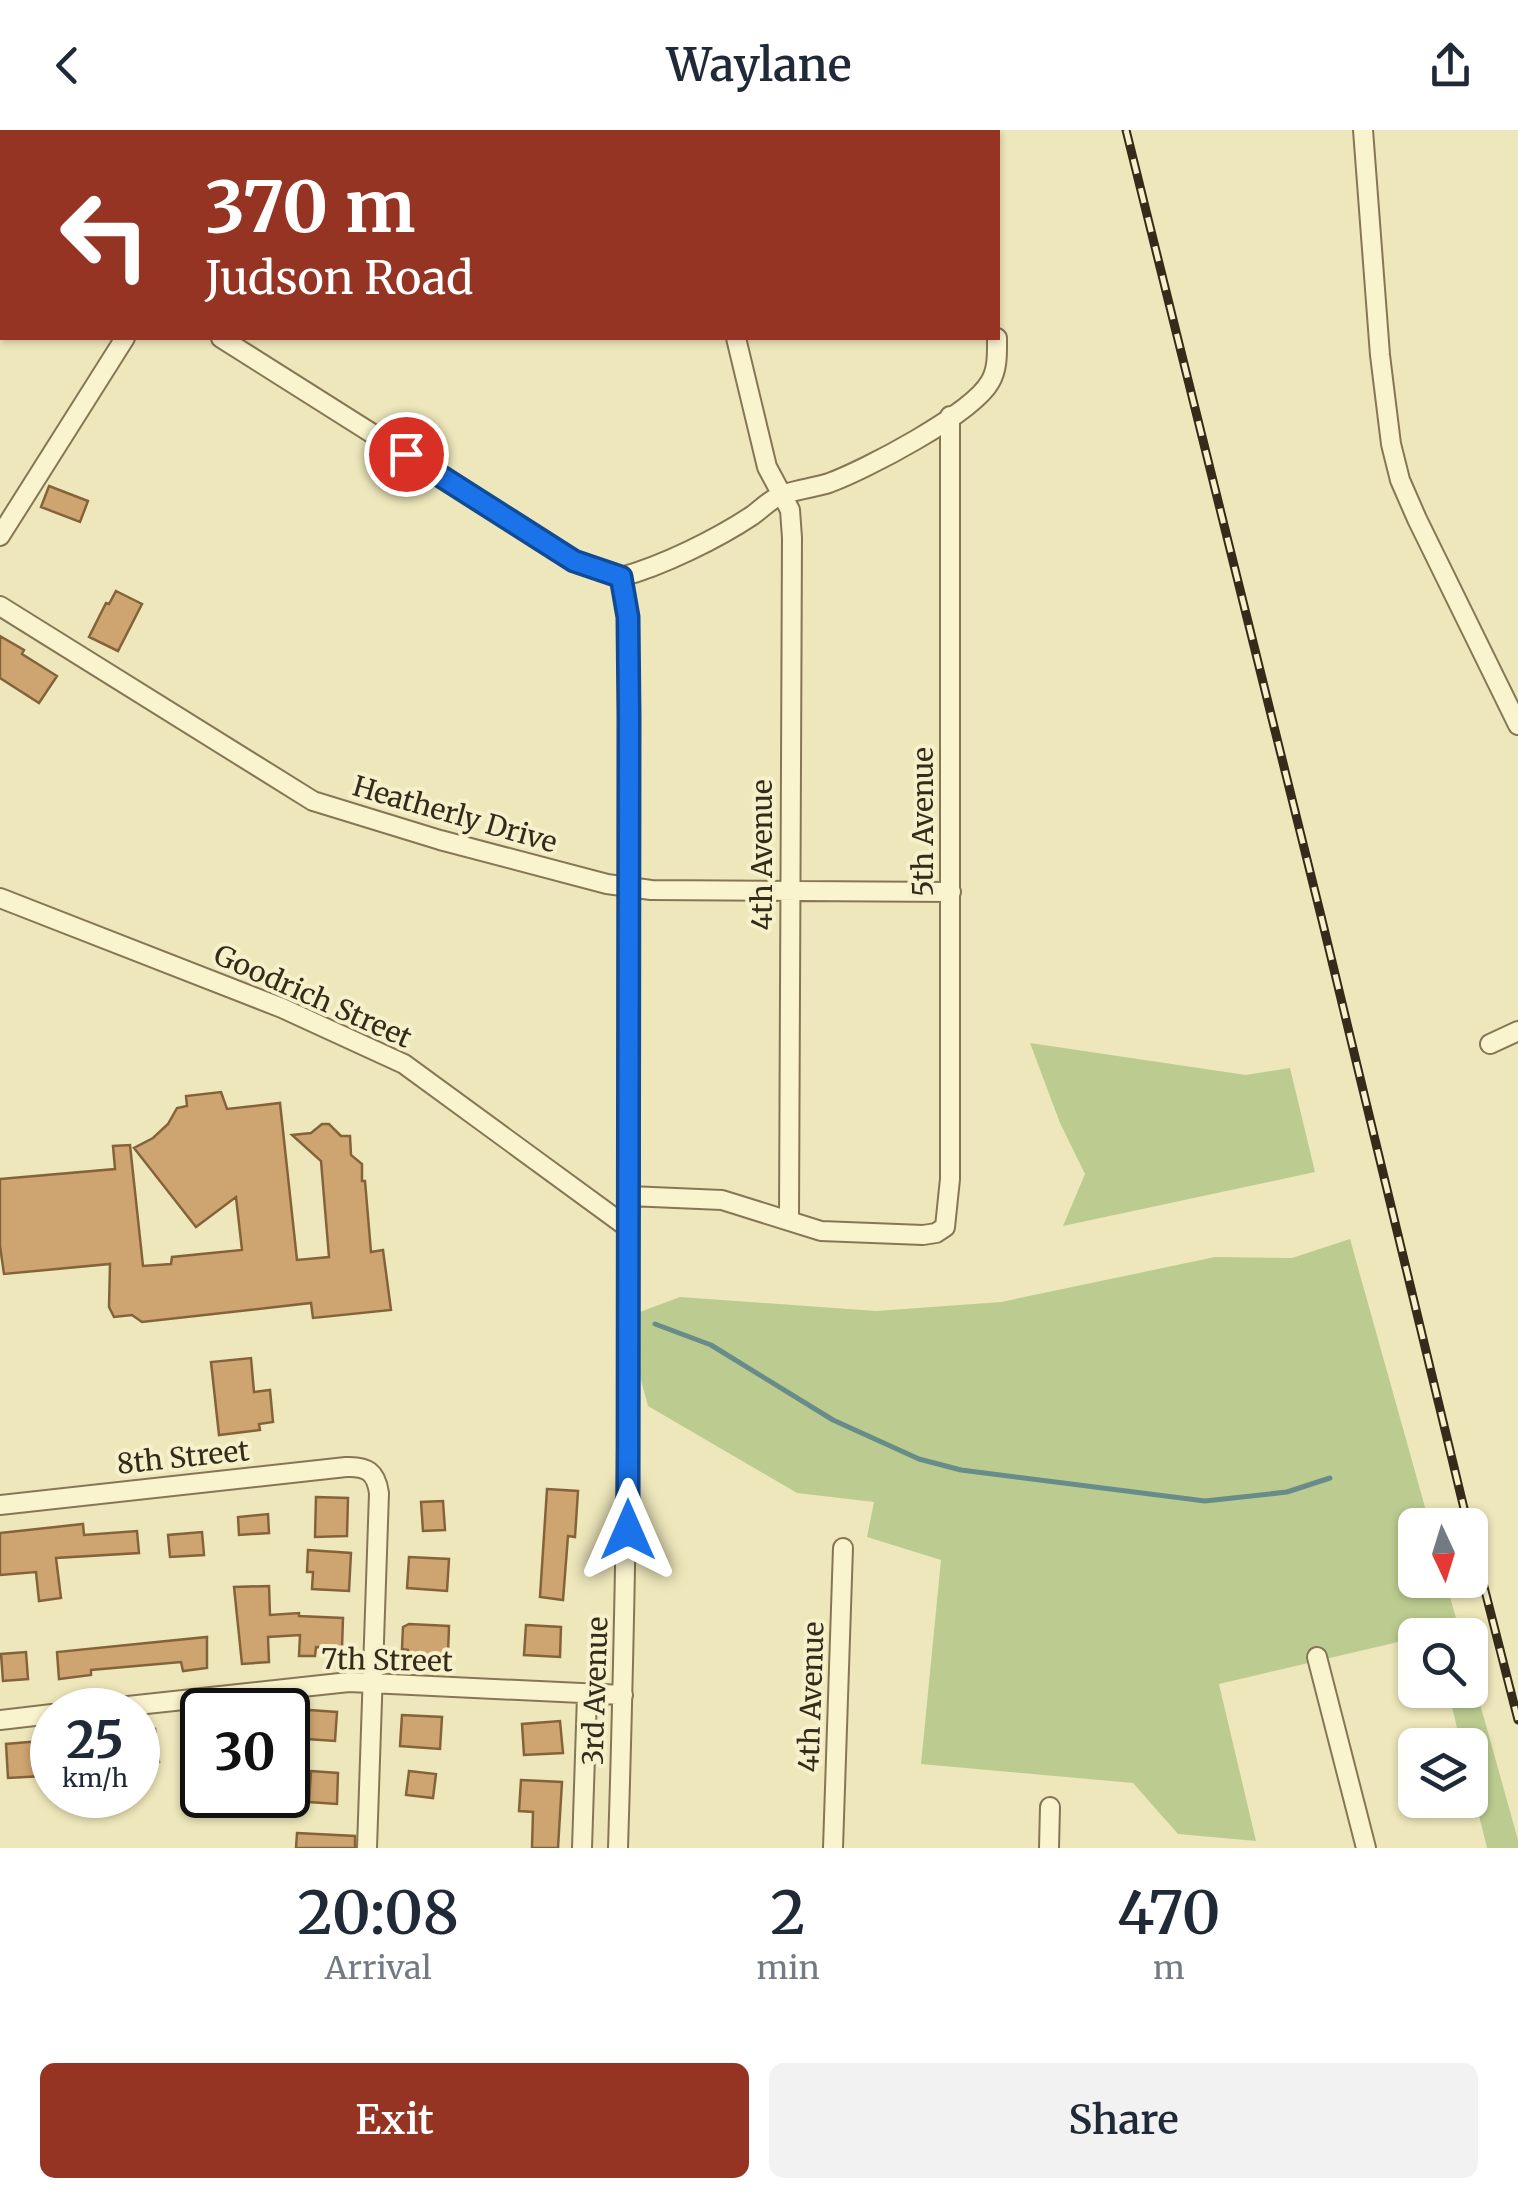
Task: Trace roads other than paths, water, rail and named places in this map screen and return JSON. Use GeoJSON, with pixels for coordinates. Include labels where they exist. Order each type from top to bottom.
{"type":"FeatureCollection","features":[{"type":"Feature","properties":{"kind":"street"},"geometry":{"type":"LineString","coordinates":[[1364,130],[1390,444],[1416,519],[1518,725]]}},
{"type":"Feature","properties":{"kind":"street"},"geometry":{"type":"LineString","coordinates":[[0,536],[124,340]]}},
{"type":"Feature","properties":{"kind":"street"},"geometry":{"type":"LineString","coordinates":[[224,340],[574,561],[621,577],[646,570],[724,531],[780,494],[806,491],[890,454],[976,398],[990,384],[996,368],[996,340]]}},
{"type":"Feature","properties":{"kind":"street","name":"4th Avenue"},"geometry":{"type":"LineString","coordinates":[[736,340],[767,466],[790,510],[792,538],[788,1219]]}},
{"type":"Feature","properties":{"kind":"street","name":"5th Avenue"},"geometry":{"type":"LineString","coordinates":[[788,1219],[822,1231],[923,1235],[945,1227],[950,1179],[950,416]]}},
{"type":"Feature","properties":{"kind":"street","name":"3rd Avenue"},"geometry":{"type":"LineString","coordinates":[[618,1848],[628,1530],[629,1196],[628,617],[621,577]]}},
{"type":"Feature","properties":{"kind":"street","name":"Heatherly Drive"},"geometry":{"type":"LineString","coordinates":[[0,606],[314,800],[458,845],[628,887],[950,892]]}},
{"type":"Feature","properties":{"kind":"street","name":"Goodrich Street"},"geometry":{"type":"LineString","coordinates":[[0,898],[282,1008],[404,1064],[627,1228]]}},
{"type":"Feature","properties":{"kind":"street"},"geometry":{"type":"LineString","coordinates":[[1490,1044],[1518,1030]]}},
{"type":"Feature","properties":{"kind":"street"},"geometry":{"type":"LineString","coordinates":[[629,1196],[722,1200],[788,1219]]}},
{"type":"Feature","properties":{"kind":"street","name":"8th Street"},"geometry":{"type":"LineString","coordinates":[[0,1505],[357,1466],[371,1472],[377,1479],[379,1493],[373,1684]]}},
{"type":"Feature","properties":{"kind":"street","name":"4th Avenue"},"geometry":{"type":"LineString","coordinates":[[833,1848],[843,1548]]}},
{"type":"Feature","properties":{"kind":"street"},"geometry":{"type":"LineString","coordinates":[[1317,1656],[1366,1848]]}},
{"type":"Feature","properties":{"kind":"street","name":"7th Street"},"geometry":{"type":"LineString","coordinates":[[160,1703],[350,1682],[622,1694]]}},
{"type":"Feature","properties":{"kind":"street"},"geometry":{"type":"LineString","coordinates":[[367,1848],[373,1684]]}},
{"type":"Feature","properties":{"kind":"street","name":"3rd Avenue"},"geometry":{"type":"LineString","coordinates":[[582,1848],[587,1694]]}},
{"type":"Feature","properties":{"kind":"street"},"geometry":{"type":"LineString","coordinates":[[0,1720],[30,1717]]}},
{"type":"Feature","properties":{"kind":"street"},"geometry":{"type":"LineString","coordinates":[[1049,1848],[1050,1807]]}},
{"type":"Feature","properties":{"kind":"waterway"},"geometry":{"type":"LineString","coordinates":[[655,1324],[711,1345],[833,1420],[919,1459],[961,1470],[1205,1501],[1287,1492],[1330,1478]]}},
{"type":"Feature","properties":{"kind":"railway"},"geometry":{"type":"LineString","coordinates":[[1126,130],[1464,1508]]}},
{"type":"Feature","properties":{"kind":"railway"},"geometry":{"type":"LineString","coordinates":[[1487,1598],[1518,1720]]}}]}
